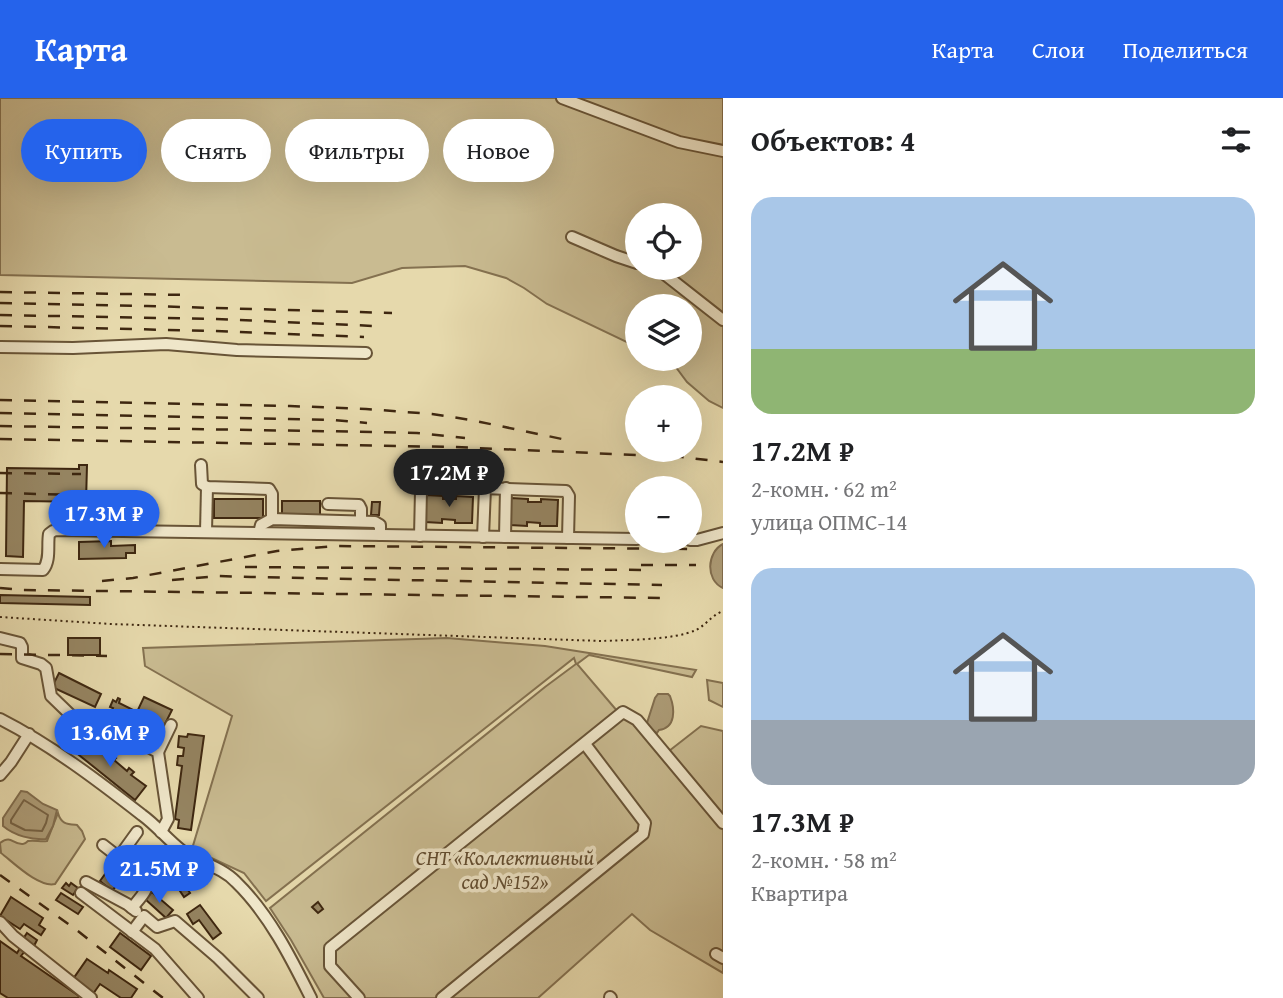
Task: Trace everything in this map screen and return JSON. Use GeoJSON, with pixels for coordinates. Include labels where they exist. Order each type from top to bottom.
{"type":"FeatureCollection","features":[{"type":"Feature","properties":{"kind":"street"},"geometry":{"type":"LineString","coordinates":[[562,98],[679,142],[723,151]]}},
{"type":"Feature","properties":{"kind":"street"},"geometry":{"type":"LineString","coordinates":[[572,237],[625,259]]}},
{"type":"Feature","properties":{"kind":"street"},"geometry":{"type":"LineString","coordinates":[[673,280],[723,320]]}},
{"type":"Feature","properties":{"kind":"street"},"geometry":{"type":"LineString","coordinates":[[0,347],[73,348],[166,344],[237,350],[366,354]]}},
{"type":"Feature","properties":{"kind":"street"},"geometry":{"type":"LineString","coordinates":[[201,465],[202,484],[207,487],[269,489],[272,494],[272,519]]}},
{"type":"Feature","properties":{"kind":"street"},"geometry":{"type":"LineString","coordinates":[[420,536],[423,486],[566,491],[569,496],[568,538]]}},
{"type":"Feature","properties":{"kind":"street"},"geometry":{"type":"LineString","coordinates":[[206,532],[207,487]]}},
{"type":"Feature","properties":{"kind":"street"},"geometry":{"type":"LineString","coordinates":[[484,537],[485,488]]}},
{"type":"Feature","properties":{"kind":"street"},"geometry":{"type":"LineString","coordinates":[[505,537],[506,488]]}},
{"type":"Feature","properties":{"kind":"street"},"geometry":{"type":"LineString","coordinates":[[328,504],[359,505],[362,509],[361,521]]}},
{"type":"Feature","properties":{"kind":"street"},"geometry":{"type":"LineString","coordinates":[[259,533],[261,525],[272,519],[378,523],[384,535]]}},
{"type":"Feature","properties":{"kind":"street"},"geometry":{"type":"LineString","coordinates":[[0,569],[43,570],[46,566],[48,538],[52,531],[625,539]]}},
{"type":"Feature","properties":{"kind":"street"},"geometry":{"type":"LineString","coordinates":[[702,539],[723,533]]}},
{"type":"Feature","properties":{"kind":"street"},"geometry":{"type":"LineString","coordinates":[[0,638],[20,643],[22,658],[46,668],[51,696],[80,724],[100,735],[111,729],[116,730],[158,752]]}},
{"type":"Feature","properties":{"kind":"street"},"geometry":{"type":"LineString","coordinates":[[359,998],[330,966],[330,948],[623,712],[637,720],[723,823]]}},
{"type":"Feature","properties":{"kind":"street"},"geometry":{"type":"LineString","coordinates":[[3,721],[57,752],[144,816],[181,850],[229,875],[255,903],[293,963],[311,998]]}},
{"type":"Feature","properties":{"kind":"street"},"geometry":{"type":"LineString","coordinates":[[161,832],[168,820],[158,752],[171,725]]}},
{"type":"Feature","properties":{"kind":"street"},"geometry":{"type":"LineString","coordinates":[[0,775],[29,734]]}},
{"type":"Feature","properties":{"kind":"street"},"geometry":{"type":"LineString","coordinates":[[442,998],[643,834],[645,823],[586,744]]}},
{"type":"Feature","properties":{"kind":"street"},"geometry":{"type":"LineString","coordinates":[[119,857],[137,832]]}},
{"type":"Feature","properties":{"kind":"street"},"geometry":{"type":"LineString","coordinates":[[103,845],[148,880],[149,885],[132,908]]}},
{"type":"Feature","properties":{"kind":"street"},"geometry":{"type":"LineString","coordinates":[[180,876],[195,871],[204,864]]}},
{"type":"Feature","properties":{"kind":"street"},"geometry":{"type":"LineString","coordinates":[[184,910],[175,921],[157,926],[132,908],[83,887],[132,932],[155,949],[198,998]]}},
{"type":"Feature","properties":{"kind":"street"},"geometry":{"type":"LineString","coordinates":[[132,932],[144,916]]}},
{"type":"Feature","properties":{"kind":"street"},"geometry":{"type":"LineString","coordinates":[[175,921],[218,958],[258,998]]}},
{"type":"Feature","properties":{"kind":"street"},"geometry":{"type":"LineString","coordinates":[[0,922],[13,936],[92,998]]}},
{"type":"Feature","properties":{"kind":"path"},"geometry":{"type":"LineString","coordinates":[[0,617],[111,624],[601,641],[651,638],[697,630],[716,613],[723,611]]}},
{"type":"Feature","properties":{"kind":"green space"},"geometry":{"type":"Polygon","coordinates":[[[0,98],[723,98],[723,408],[702,395],[702,385],[690,385],[679,371],[702,371],[702,294],[625,294],[625,341],[547,304],[506,278],[465,266],[402,268],[352,283],[0,275],[0,98]]]}},
{"type":"Feature","properties":{"kind":"green space","name":"СНТ «Коллективный сад №152»"},"geometry":{"type":"Polygon","coordinates":[[[447,638],[545,646],[696,670],[692,677],[589,655],[577,664],[618,712],[623,710],[669,751],[701,726],[723,731],[723,973],[650,930],[632,914],[538,998],[324,998],[270,908],[576,664],[574,658],[266,901],[244,873],[192,849],[232,716],[145,666],[143,648],[447,638]]]}},
{"type":"Feature","properties":{"kind":"green space"},"geometry":{"type":"Polygon","coordinates":[[[707,680],[723,683],[723,707],[709,700],[707,680]]]}},
{"type":"Feature","properties":{"kind":"green space"},"geometry":{"type":"Polygon","coordinates":[[[58,813],[65,823],[77,825],[85,839],[55,884],[49,884],[27,874],[1,853],[0,843],[7,839],[19,844],[47,841],[58,813]]]}},
{"type":"Feature","properties":{"kind":"water"},"geometry":{"type":"Polygon","coordinates":[[[723,544],[723,588],[713,579],[710,566],[714,553],[723,544]]]}},
{"type":"Feature","properties":{"kind":"water"},"geometry":{"type":"Polygon","coordinates":[[[658,694],[670,696],[673,717],[669,726],[657,733],[646,726],[658,694]]]}},
{"type":"Feature","properties":{"kind":"water"},"geometry":{"type":"Polygon","coordinates":[[[21,791],[57,810],[46,839],[24,837],[3,826],[3,818],[21,791]]]}},
{"type":"Feature","properties":{"kind":"building"},"geometry":{"type":"Polygon","coordinates":[[[79,465],[87,465],[86,502],[24,501],[23,557],[6,556],[7,468],[79,469],[79,465]]]}},
{"type":"Feature","properties":{"kind":"building"},"geometry":{"type":"Polygon","coordinates":[[[426,495],[443,496],[443,499],[456,499],[456,496],[473,497],[472,523],[455,523],[455,520],[442,519],[442,523],[425,522],[426,495]]]}},
{"type":"Feature","properties":{"kind":"building"},"geometry":{"type":"Polygon","coordinates":[[[511,498],[528,499],[528,502],[541,502],[541,499],[558,500],[557,526],[540,526],[540,523],[527,522],[527,526],[510,525],[511,498]]]}},
{"type":"Feature","properties":{"kind":"building"},"geometry":{"type":"Polygon","coordinates":[[[214,499],[263,499],[263,518],[214,518],[214,499]]]}},
{"type":"Feature","properties":{"kind":"building"},"geometry":{"type":"Polygon","coordinates":[[[282,501],[320,501],[320,518],[282,518],[282,501]]]}},
{"type":"Feature","properties":{"kind":"building"},"geometry":{"type":"Polygon","coordinates":[[[372,502],[380,502],[379,515],[371,515],[372,502]]]}},
{"type":"Feature","properties":{"kind":"building"},"geometry":{"type":"Polygon","coordinates":[[[111,541],[111,546],[135,545],[135,553],[126,553],[126,558],[79,559],[79,542],[111,541]]]}},
{"type":"Feature","properties":{"kind":"building"},"geometry":{"type":"Polygon","coordinates":[[[0,595],[90,597],[90,605],[0,603],[0,595]]]}},
{"type":"Feature","properties":{"kind":"building"},"geometry":{"type":"Polygon","coordinates":[[[68,638],[100,638],[100,655],[68,655],[68,638]]]}},
{"type":"Feature","properties":{"kind":"building"},"geometry":{"type":"Polygon","coordinates":[[[59,673],[101,694],[95,707],[52,687],[59,673]]]}},
{"type":"Feature","properties":{"kind":"building"},"geometry":{"type":"Polygon","coordinates":[[[144,697],[172,710],[158,738],[108,719],[113,700],[116,702],[120,699],[119,703],[137,712],[144,697]]]}},
{"type":"Feature","properties":{"kind":"building"},"geometry":{"type":"Polygon","coordinates":[[[89,716],[103,724],[99,732],[84,725],[89,716]]]}},
{"type":"Feature","properties":{"kind":"building"},"geometry":{"type":"Polygon","coordinates":[[[188,734],[204,736],[191,830],[178,828],[179,820],[175,819],[182,766],[177,765],[178,756],[183,756],[184,748],[178,747],[179,736],[187,737],[188,734]]]}},
{"type":"Feature","properties":{"kind":"building"},"geometry":{"type":"Polygon","coordinates":[[[85,738],[110,757],[112,755],[116,758],[114,760],[127,771],[129,768],[134,772],[131,775],[146,786],[135,800],[74,751],[85,738]]]}},
{"type":"Feature","properties":{"kind":"building"},"geometry":{"type":"Polygon","coordinates":[[[108,870],[121,880],[112,891],[100,881],[108,870]]]}},
{"type":"Feature","properties":{"kind":"building"},"geometry":{"type":"Polygon","coordinates":[[[66,883],[78,888],[73,895],[62,888],[66,883]]]}},
{"type":"Feature","properties":{"kind":"building"},"geometry":{"type":"Polygon","coordinates":[[[186,887],[190,893],[184,897],[180,891],[186,887]]]}},
{"type":"Feature","properties":{"kind":"building"},"geometry":{"type":"Polygon","coordinates":[[[152,892],[173,910],[166,918],[145,899],[152,892]]]}},
{"type":"Feature","properties":{"kind":"building"},"geometry":{"type":"Polygon","coordinates":[[[61,893],[83,907],[78,914],[56,900],[61,893]]]}},
{"type":"Feature","properties":{"kind":"building"},"geometry":{"type":"Polygon","coordinates":[[[11,897],[43,918],[39,925],[45,929],[41,935],[24,924],[20,929],[0,916],[11,897]]]}},
{"type":"Feature","properties":{"kind":"building"},"geometry":{"type":"Polygon","coordinates":[[[318,902],[323,909],[318,913],[312,907],[318,902]]]}},
{"type":"Feature","properties":{"kind":"building"},"geometry":{"type":"Polygon","coordinates":[[[200,905],[221,933],[213,939],[199,920],[193,924],[187,914],[200,905]]]}},
{"type":"Feature","properties":{"kind":"building"},"geometry":{"type":"Polygon","coordinates":[[[27,933],[37,940],[34,946],[23,939],[27,933]]]}},
{"type":"Feature","properties":{"kind":"building"},"geometry":{"type":"Polygon","coordinates":[[[120,933],[151,956],[141,970],[110,947],[120,933]]]}},
{"type":"Feature","properties":{"kind":"building"},"geometry":{"type":"Polygon","coordinates":[[[0,941],[17,953],[20,948],[25,951],[21,956],[79,996],[78,998],[8,998],[0,993],[0,941]]]}},
{"type":"Feature","properties":{"kind":"building"},"geometry":{"type":"Polygon","coordinates":[[[87,959],[137,989],[131,998],[121,998],[100,984],[93,994],[71,982],[87,959]]]}},
{"type":"Feature","properties":{"kind":"railway"},"geometry":{"type":"LineString","coordinates":[[0,292],[189,295]]}},
{"type":"Feature","properties":{"kind":"railway"},"geometry":{"type":"LineString","coordinates":[[0,303],[392,313]]}},
{"type":"Feature","properties":{"kind":"railway"},"geometry":{"type":"LineString","coordinates":[[0,315],[216,319],[374,326]]}},
{"type":"Feature","properties":{"kind":"railway"},"geometry":{"type":"LineString","coordinates":[[0,326],[364,337]]}},
{"type":"Feature","properties":{"kind":"railway"},"geometry":{"type":"LineString","coordinates":[[0,400],[366,409],[432,414],[562,439]]}},
{"type":"Feature","properties":{"kind":"railway"},"geometry":{"type":"LineString","coordinates":[[0,413],[367,423]]}},
{"type":"Feature","properties":{"kind":"railway"},"geometry":{"type":"LineString","coordinates":[[0,426],[417,433],[465,438]]}},
{"type":"Feature","properties":{"kind":"railway"},"geometry":{"type":"LineString","coordinates":[[0,439],[454,447],[682,457],[723,462]]}},
{"type":"Feature","properties":{"kind":"railway"},"geometry":{"type":"LineString","coordinates":[[0,473],[81,474]]}},
{"type":"Feature","properties":{"kind":"railway"},"geometry":{"type":"LineString","coordinates":[[0,493],[81,495]]}},
{"type":"Feature","properties":{"kind":"railway"},"geometry":{"type":"LineString","coordinates":[[102,581],[133,578],[277,551],[336,546],[625,548]]}},
{"type":"Feature","properties":{"kind":"railway"},"geometry":{"type":"LineString","coordinates":[[641,565],[696,565]]}},
{"type":"Feature","properties":{"kind":"railway"},"geometry":{"type":"LineString","coordinates":[[245,567],[652,570]]}},
{"type":"Feature","properties":{"kind":"railway"},"geometry":{"type":"LineString","coordinates":[[172,580],[219,576],[662,585]]}},
{"type":"Feature","properties":{"kind":"railway"},"geometry":{"type":"LineString","coordinates":[[0,588],[663,598]]}},
{"type":"Feature","properties":{"kind":"railway"},"geometry":{"type":"LineString","coordinates":[[0,654],[107,656]]}},
{"type":"Feature","properties":{"kind":"railway"},"geometry":{"type":"LineString","coordinates":[[0,875],[74,928],[163,998]]}}]}
